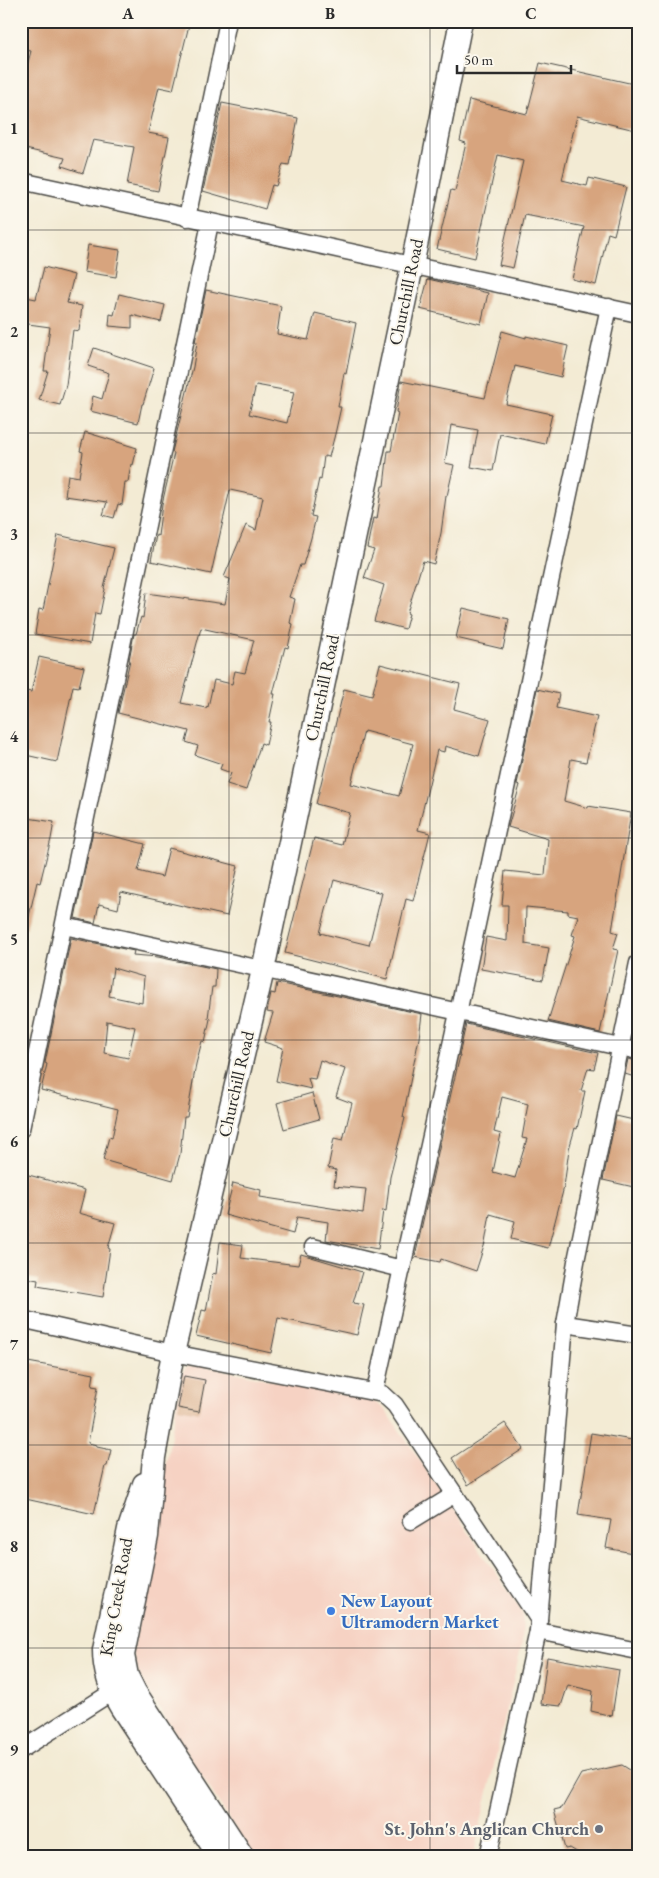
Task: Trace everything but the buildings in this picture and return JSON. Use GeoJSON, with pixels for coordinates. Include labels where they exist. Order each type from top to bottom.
{"type":"FeatureCollection","features":[{"type":"Feature","properties":{"kind":"street"},"geometry":{"type":"LineString","coordinates":[[187,218],[228,21]]}},
{"type":"Feature","properties":{"kind":"street","name":"Churchill Road"},"geometry":{"type":"LineString","coordinates":[[173,1353],[263,970],[412,266],[461,21]]}},
{"type":"Feature","properties":{"kind":"street"},"geometry":{"type":"LineString","coordinates":[[21,182],[637,312]]}},
{"type":"Feature","properties":{"kind":"street"},"geometry":{"type":"LineString","coordinates":[[21,1128],[210,223]]}},
{"type":"Feature","properties":{"kind":"street"},"geometry":{"type":"LineString","coordinates":[[374,1391],[458,1013],[609,307]]}},
{"type":"Feature","properties":{"kind":"street"},"geometry":{"type":"LineString","coordinates":[[64,926],[638,1051]]}},
{"type":"Feature","properties":{"kind":"street"},"geometry":{"type":"LineString","coordinates":[[488,1857],[538,1625],[565,1324],[577,1256],[638,963]]}},
{"type":"Feature","properties":{"kind":"street"},"geometry":{"type":"LineString","coordinates":[[313,1247],[402,1269]]}},
{"type":"Feature","properties":{"kind":"street"},"geometry":{"type":"LineString","coordinates":[[21,1319],[173,1353],[382,1394],[395,1405],[455,1494],[538,1625],[638,1651]]}},
{"type":"Feature","properties":{"kind":"street"},"geometry":{"type":"LineString","coordinates":[[565,1324],[638,1335]]}},
{"type":"Feature","properties":{"kind":"street","name":"King Creek Road"},"geometry":{"type":"LineString","coordinates":[[173,1353],[154,1457],[148,1536],[123,1655],[127,1676],[135,1692],[242,1857]]}},
{"type":"Feature","properties":{"kind":"street","name":"King Creek Road"},"geometry":{"type":"LineString","coordinates":[[154,1457],[129,1529],[106,1641],[104,1665],[112,1692],[139,1736],[220,1857]]}},
{"type":"Feature","properties":{"kind":"street"},"geometry":{"type":"LineString","coordinates":[[411,1521],[455,1494]]}},
{"type":"Feature","properties":{"kind":"street"},"geometry":{"type":"LineString","coordinates":[[21,1750],[112,1692]]}},
{"type":"Feature","properties":{"kind":"shaded area","name":"New Layout Ultramodern Market"},"geometry":{"type":"Polygon","coordinates":[[[199,1365],[373,1401],[385,1409],[519,1607],[523,1616],[522,1643],[473,1857],[253,1857],[139,1676],[133,1652],[182,1373],[188,1366],[199,1365]]]}},
{"type":"Feature","properties":{"kind":"place","name":"New Layout Ultramodern Market"},"geometry":{"type":"Point","coordinates":[331,1611]}},
{"type":"Feature","properties":{"kind":"place","name":"St. John's Anglican Church"},"geometry":{"type":"Point","coordinates":[599,1829]}}]}
